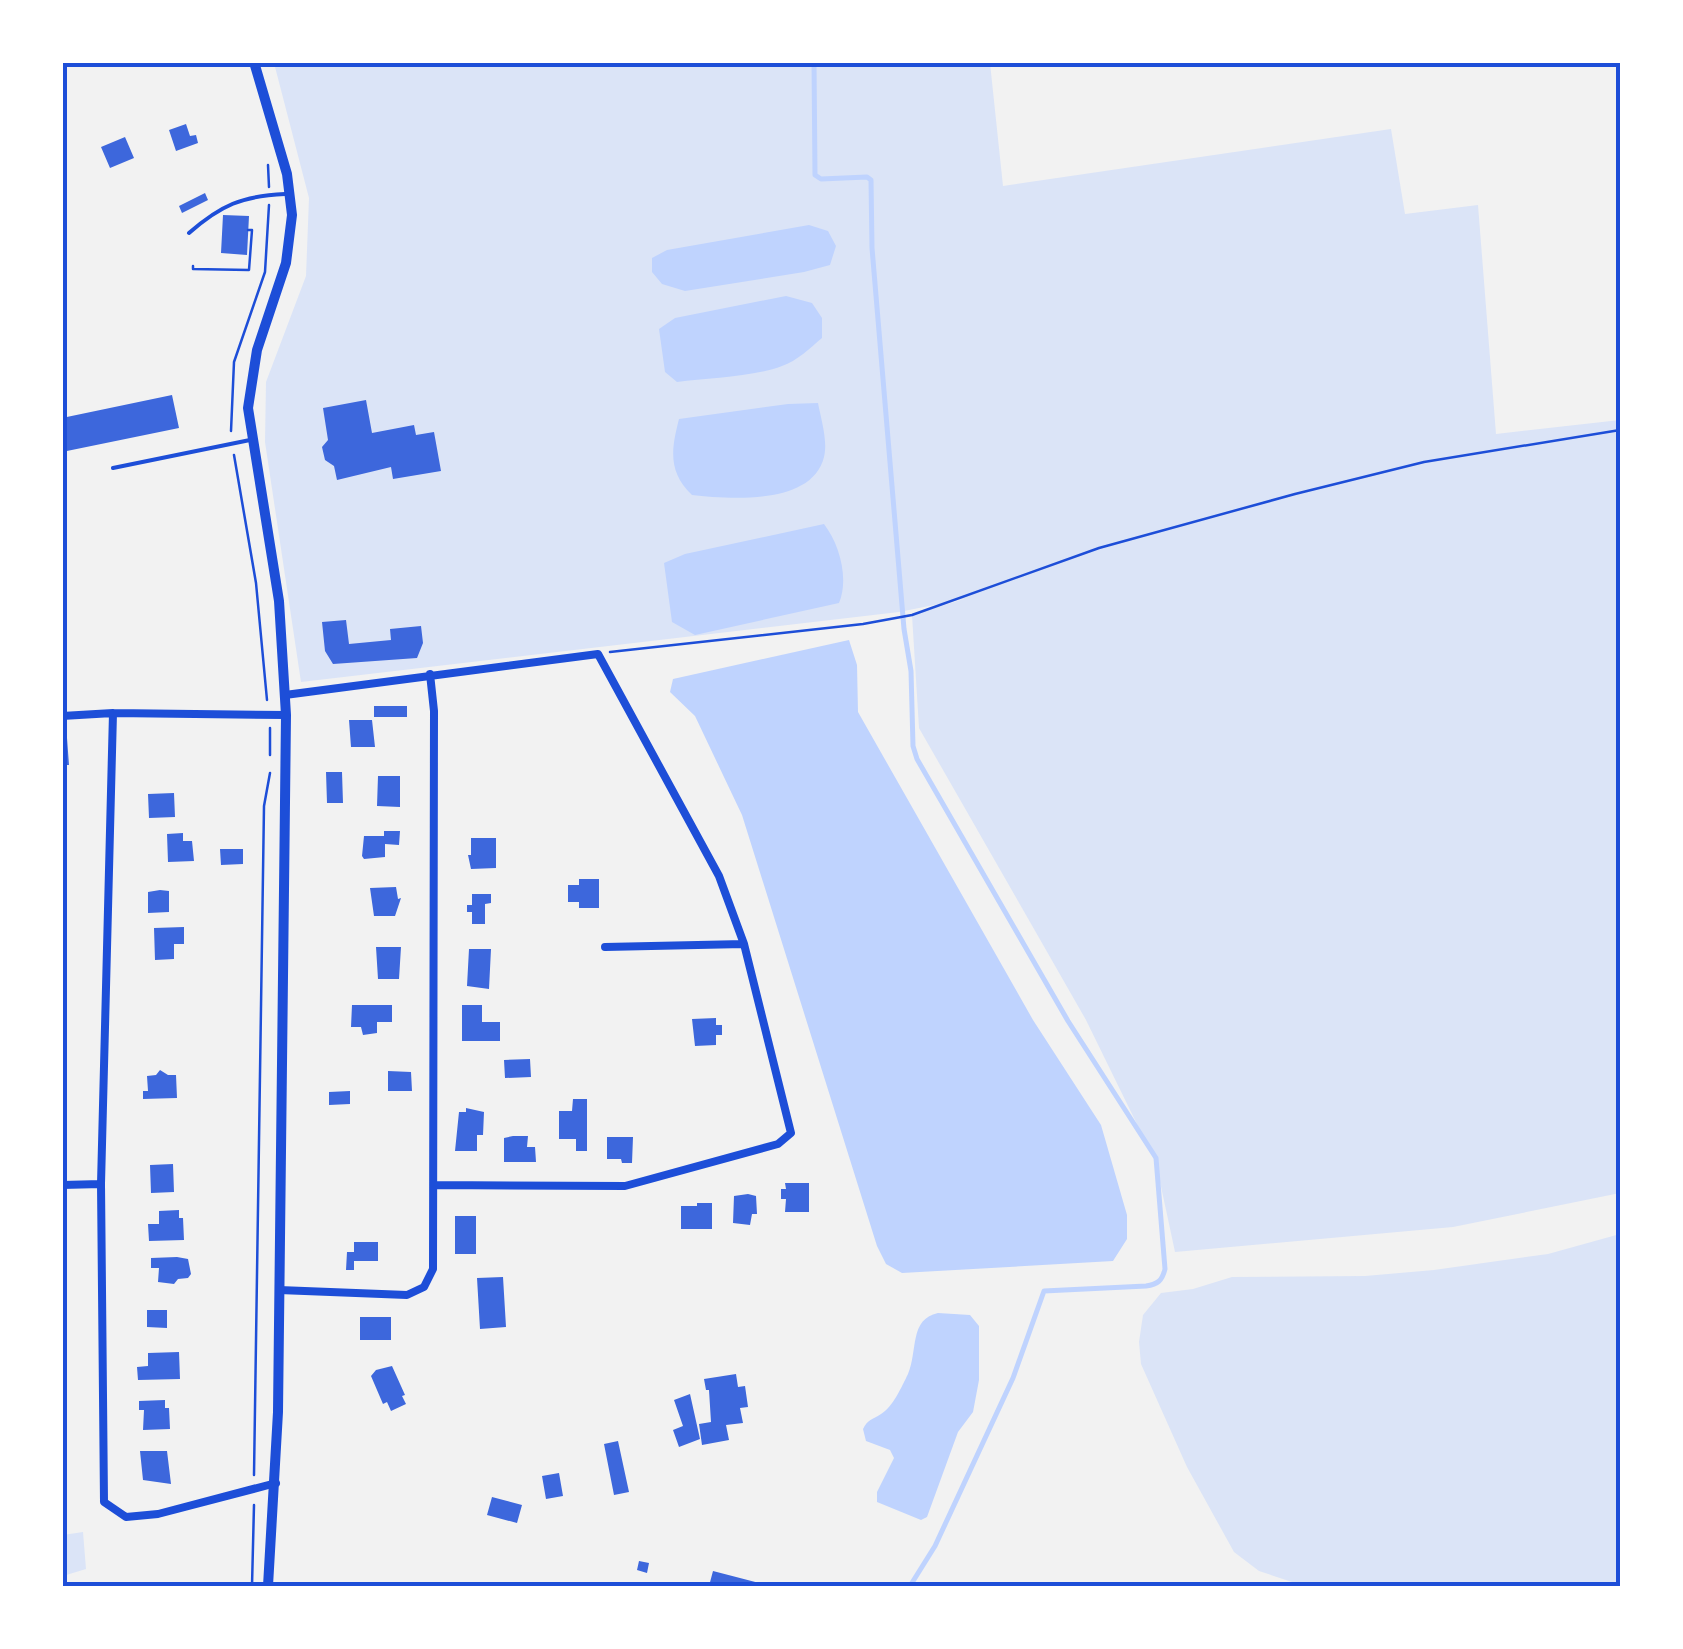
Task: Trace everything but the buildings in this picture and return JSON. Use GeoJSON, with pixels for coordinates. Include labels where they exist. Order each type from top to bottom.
{"type":"FeatureCollection","features":[{"type":"Feature","properties":{"kind":"street"},"geometry":{"type":"LineString","coordinates":[[254,62],[280,144],[290,194],[291,226],[286,263],[252,371],[248,408],[274,563],[286,716],[280,1290],[276,1483],[268,1586]]}},
{"type":"Feature","properties":{"kind":"street"},"geometry":{"type":"LineString","coordinates":[[285,695],[598,654],[719,876],[744,944],[791,1133],[778,1144],[624,1186],[434,1185]]}},
{"type":"Feature","properties":{"kind":"street"},"geometry":{"type":"LineString","coordinates":[[280,1290],[407,1295],[424,1287],[433,1270],[434,711],[430,674]]}},
{"type":"Feature","properties":{"kind":"street"},"geometry":{"type":"LineString","coordinates":[[113,713],[101,1184],[104,1502],[126,1517],[158,1514],[276,1483]]}},
{"type":"Feature","properties":{"kind":"street"},"geometry":{"type":"LineString","coordinates":[[62,716],[286,716]]}},
{"type":"Feature","properties":{"kind":"street"},"geometry":{"type":"LineString","coordinates":[[605,947],[744,944]]}},
{"type":"Feature","properties":{"kind":"street"},"geometry":{"type":"LineString","coordinates":[[62,1184],[101,1184]]}},
{"type":"Feature","properties":{"kind":"lane"},"geometry":{"type":"LineString","coordinates":[[189,232],[218,208],[269,195],[290,194]]}},
{"type":"Feature","properties":{"kind":"lane"},"geometry":{"type":"LineString","coordinates":[[113,468],[251,440]]}},
{"type":"Feature","properties":{"kind":"path"},"geometry":{"type":"LineString","coordinates":[[231,434],[234,362],[266,272],[268,165]]}},
{"type":"Feature","properties":{"kind":"path"},"geometry":{"type":"LineString","coordinates":[[193,266],[249,270],[252,230],[248,230]]}},
{"type":"Feature","properties":{"kind":"path"},"geometry":{"type":"LineString","coordinates":[[598,654],[912,615],[1099,548],[1295,494],[1424,462],[1620,430]]}},
{"type":"Feature","properties":{"kind":"path"},"geometry":{"type":"LineString","coordinates":[[233,449],[256,583],[267,702]]}},
{"type":"Feature","properties":{"kind":"path"},"geometry":{"type":"LineString","coordinates":[[270,727],[270,759]]}},
{"type":"Feature","properties":{"kind":"path"},"geometry":{"type":"LineString","coordinates":[[254,1479],[263,841],[270,772]]}},
{"type":"Feature","properties":{"kind":"path"},"geometry":{"type":"LineString","coordinates":[[252,1586],[254,1498]]}},
{"type":"Feature","properties":{"kind":"shaded area"},"geometry":{"type":"Polygon","coordinates":[[[274,63],[990,63],[1003,186],[1391,129],[1405,214],[1478,205],[1496,434],[1620,420],[1620,1193],[1453,1227],[1175,1252],[1156,1163],[1086,1020],[919,728],[912,615],[964,599],[899,612],[301,682],[265,442],[266,382],[306,276],[309,198],[274,63]]]}},
{"type":"Feature","properties":{"kind":"shaded area"},"geometry":{"type":"Polygon","coordinates":[[[1620,1234],[1620,1586],[1304,1586],[1259,1571],[1234,1552],[1187,1467],[1141,1364],[1143,1315],[1161,1293],[1193,1289],[1232,1277],[1365,1276],[1434,1270],[1548,1254],[1620,1234]]]}},
{"type":"Feature","properties":{"kind":"shaded area"},"geometry":{"type":"Polygon","coordinates":[[[83,1532],[86,1569],[63,1576],[63,1535],[83,1532]]]}},
{"type":"Feature","properties":{"kind":"water"},"geometry":{"type":"Polygon","coordinates":[[[809,225],[828,231],[836,246],[830,265],[685,291],[662,284],[652,272],[652,258],[667,250],[809,225]]]}},
{"type":"Feature","properties":{"kind":"water"},"geometry":{"type":"Polygon","coordinates":[[[786,296],[812,303],[822,318],[822,338],[793,361],[758,373],[677,382],[665,372],[659,329],[675,318],[786,296]]]}},
{"type":"Feature","properties":{"kind":"water"},"geometry":{"type":"Polygon","coordinates":[[[818,403],[825,437],[824,457],[816,473],[804,484],[767,496],[727,498],[692,495],[679,478],[673,451],[679,419],[818,403]]]}},
{"type":"Feature","properties":{"kind":"water"},"geometry":{"type":"Polygon","coordinates":[[[824,524],[841,562],[843,583],[839,603],[695,635],[672,622],[664,563],[685,554],[824,524]]]}},
{"type":"Feature","properties":{"kind":"water"},"geometry":{"type":"Polygon","coordinates":[[[849,640],[857,665],[858,712],[1033,1020],[1101,1125],[1127,1215],[1127,1239],[1113,1261],[902,1273],[886,1264],[877,1246],[742,815],[695,716],[670,692],[673,679],[849,640]]]}},
{"type":"Feature","properties":{"kind":"water"},"geometry":{"type":"Polygon","coordinates":[[[970,1315],[979,1326],[979,1380],[973,1412],[958,1432],[927,1517],[921,1520],[877,1502],[877,1492],[894,1458],[890,1450],[866,1441],[863,1429],[893,1401],[908,1374],[918,1329],[929,1316],[970,1315]]]}},
{"type":"Feature","properties":{"kind":"waterway"},"geometry":{"type":"LineString","coordinates":[[814,62],[815,175],[821,179],[871,180],[872,248],[904,629],[911,671],[913,746],[1068,1021],[1156,1158],[1165,1269],[1159,1281],[1146,1286],[1044,1291],[1013,1378],[935,1546],[910,1586]]}}]}
